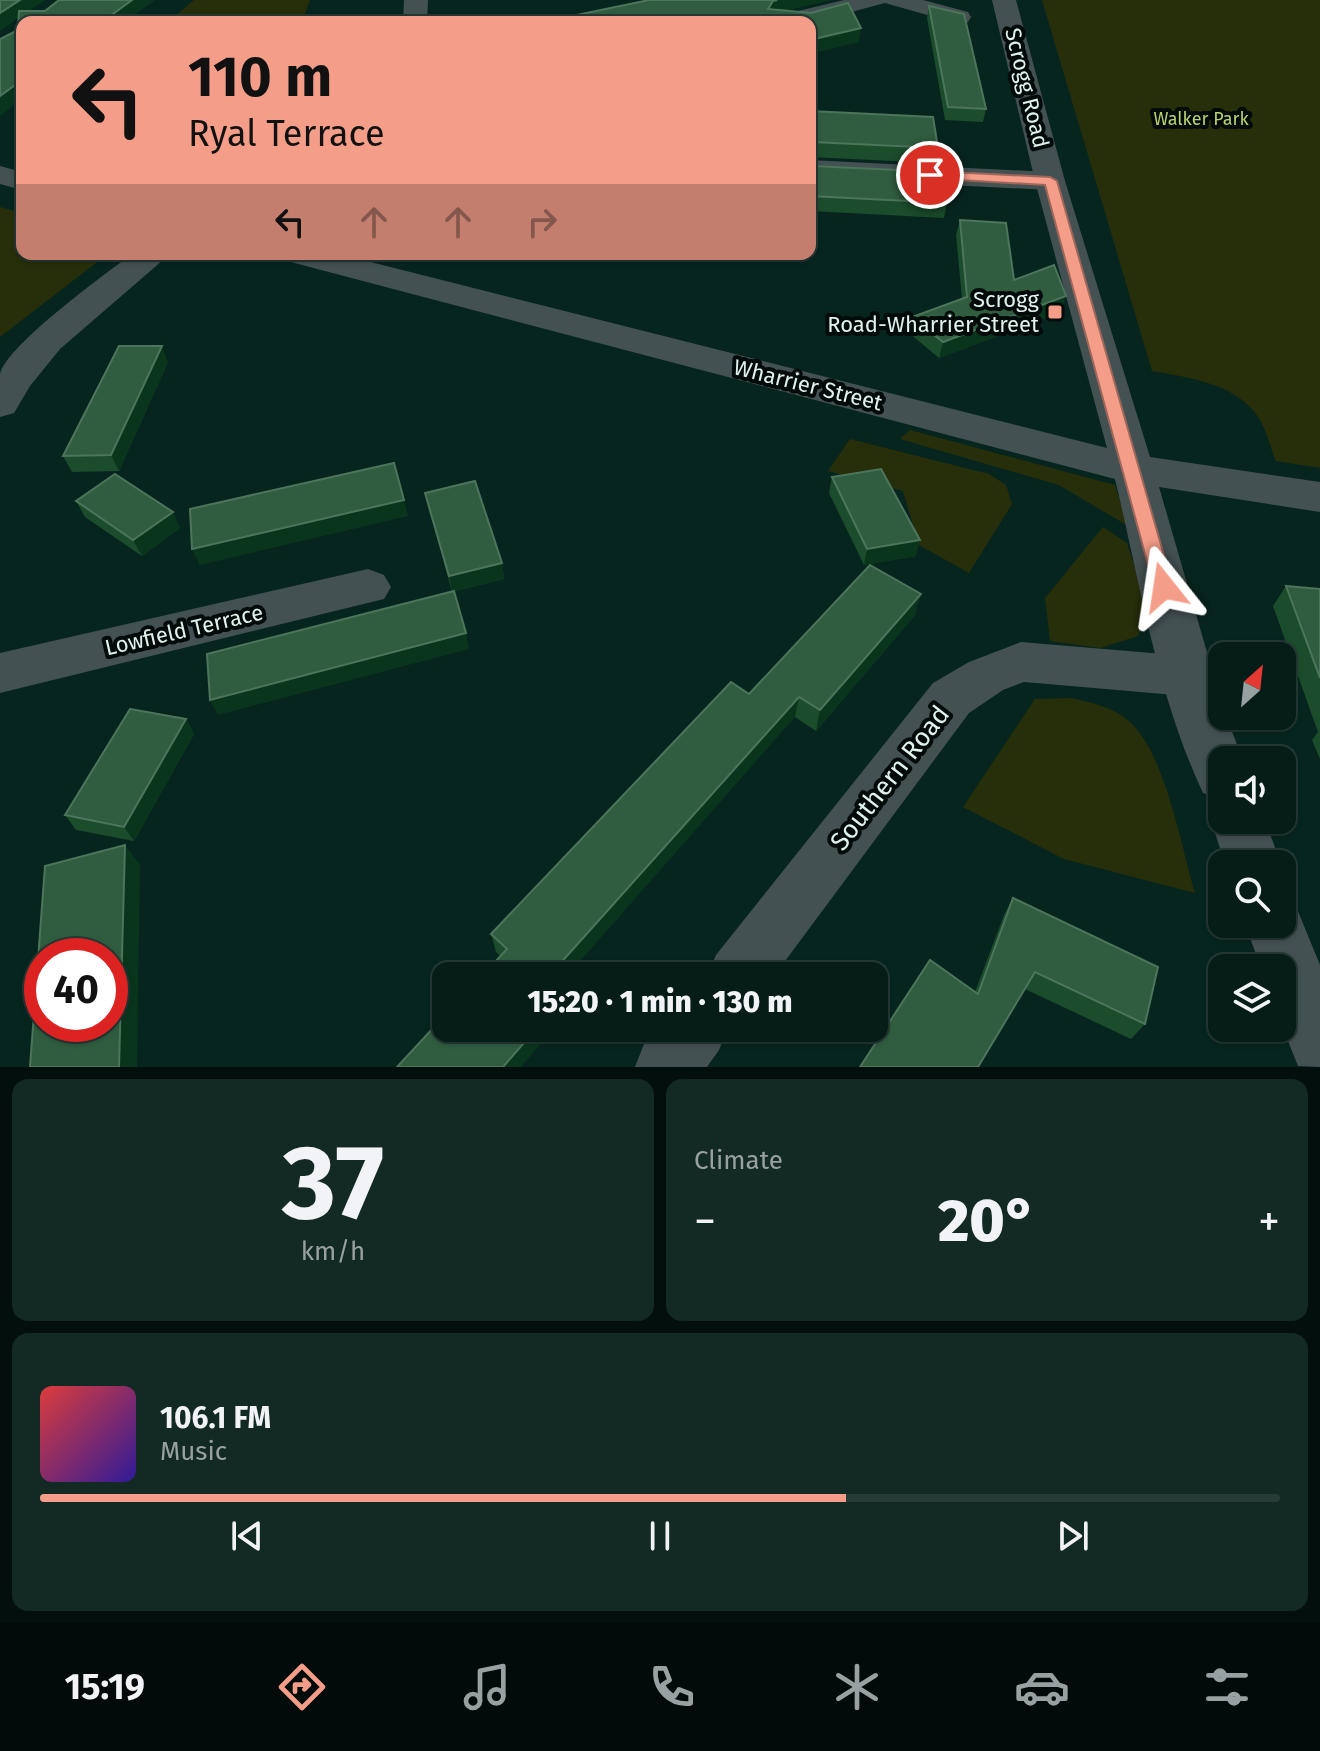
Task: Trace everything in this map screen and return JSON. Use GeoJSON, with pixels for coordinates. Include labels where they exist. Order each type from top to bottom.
{"type":"FeatureCollection","features":[{"type":"Feature","properties":{"kind":"street"},"geometry":{"type":"LineString","coordinates":[[807,16],[875,0]]}},
{"type":"Feature","properties":{"kind":"street"},"geometry":{"type":"LineString","coordinates":[[895,0],[959,17]]}},
{"type":"Feature","properties":{"kind":"street","name":"Scrogg Road"},"geometry":{"type":"LineString","coordinates":[[1004,0],[1050,181],[1133,469],[1187,676],[1212,746]]}},
{"type":"Feature","properties":{"kind":"street"},"geometry":{"type":"LineString","coordinates":[[816,169],[1050,181]]}},
{"type":"Feature","properties":{"kind":"street"},"geometry":{"type":"LineString","coordinates":[[0,404],[9,385],[72,317],[145,260]]}},
{"type":"Feature","properties":{"kind":"street","name":"Wharrier Street"},"geometry":{"type":"LineString","coordinates":[[322,260],[1133,469],[1320,497]]}},
{"type":"Feature","properties":{"kind":"street","name":"Lowfield Terrace"},"geometry":{"type":"LineString","coordinates":[[0,673],[368,587]]}},
{"type":"Feature","properties":{"kind":"street","name":"Southern Road"},"geometry":{"type":"LineString","coordinates":[[748,962],[951,698],[986,676],[1021,662],[1187,676]]}},
{"type":"Feature","properties":{"kind":"street"},"geometry":{"type":"LineString","coordinates":[[1282,938],[1308,986],[1320,1044]]}},
{"type":"Feature","properties":{"kind":"street"},"geometry":{"type":"LineString","coordinates":[[667,1067],[686,1042]]}},
{"type":"Feature","properties":{"kind":"green space"},"geometry":{"type":"Polygon","coordinates":[[[194,0],[310,0],[304,16],[175,16],[194,0]]]}},
{"type":"Feature","properties":{"kind":"green space","name":"Walker Park"},"geometry":{"type":"Polygon","coordinates":[[[1042,0],[1320,0],[1320,468],[1276,461],[1256,414],[1235,395],[1208,383],[1152,371],[1042,0]]]}},
{"type":"Feature","properties":{"kind":"green space"},"geometry":{"type":"Polygon","coordinates":[[[0,207],[16,211],[16,260],[98,260],[0,337],[0,207]]]}},
{"type":"Feature","properties":{"kind":"green space"},"geometry":{"type":"Polygon","coordinates":[[[910,430],[1115,485],[1128,526],[1059,485],[900,439],[910,430]]]}},
{"type":"Feature","properties":{"kind":"green space"},"geometry":{"type":"Polygon","coordinates":[[[850,439],[989,474],[1006,485],[1012,504],[969,573],[919,545],[903,491],[828,471],[850,439]]]}},
{"type":"Feature","properties":{"kind":"green space"},"geometry":{"type":"Polygon","coordinates":[[[1103,527],[1127,543],[1149,611],[1138,636],[1100,648],[1050,641],[1045,598],[1103,527]]]}},
{"type":"Feature","properties":{"kind":"green space"},"geometry":{"type":"Polygon","coordinates":[[[1071,698],[1120,714],[1145,740],[1163,781],[1195,893],[1064,859],[963,807],[1035,699],[1071,698]]]}},
{"type":"Feature","properties":{"kind":"building"},"geometry":{"type":"Polygon","coordinates":[[[0,0],[20,0],[0,13],[0,0]]]}},
{"type":"Feature","properties":{"kind":"building"},"geometry":{"type":"Polygon","coordinates":[[[59,0],[132,0],[110,16],[19,16],[19,11],[45,11],[59,0]]]}},
{"type":"Feature","properties":{"kind":"building"},"geometry":{"type":"Polygon","coordinates":[[[649,0],[777,0],[768,9],[811,13],[848,3],[861,28],[816,39],[816,16],[572,16],[649,0]]]}},
{"type":"Feature","properties":{"kind":"building"},"geometry":{"type":"Polygon","coordinates":[[[929,6],[964,14],[986,109],[948,107],[929,6]]]}},
{"type":"Feature","properties":{"kind":"building"},"geometry":{"type":"Polygon","coordinates":[[[16,31],[16,84],[0,96],[0,39],[16,31]]]}},
{"type":"Feature","properties":{"kind":"building"},"geometry":{"type":"Polygon","coordinates":[[[816,111],[933,117],[938,148],[816,142],[816,111]]]}},
{"type":"Feature","properties":{"kind":"building"},"geometry":{"type":"Polygon","coordinates":[[[816,166],[942,172],[947,203],[816,196],[816,166]]]}},
{"type":"Feature","properties":{"kind":"building"},"geometry":{"type":"Polygon","coordinates":[[[960,220],[1006,223],[1014,280],[1054,265],[1066,296],[943,342],[912,317],[967,297],[960,220]]]}},
{"type":"Feature","properties":{"kind":"building"},"geometry":{"type":"Polygon","coordinates":[[[119,346],[162,346],[111,455],[63,456],[119,346]]]}},
{"type":"Feature","properties":{"kind":"building"},"geometry":{"type":"Polygon","coordinates":[[[394,463],[404,500],[192,549],[190,509],[394,463]]]}},
{"type":"Feature","properties":{"kind":"building"},"geometry":{"type":"Polygon","coordinates":[[[881,469],[920,540],[867,549],[832,477],[881,469]]]}},
{"type":"Feature","properties":{"kind":"building"},"geometry":{"type":"Polygon","coordinates":[[[115,474],[173,512],[133,540],[76,501],[115,474]]]}},
{"type":"Feature","properties":{"kind":"building"},"geometry":{"type":"Polygon","coordinates":[[[475,481],[502,563],[449,576],[425,493],[475,481]]]}},
{"type":"Feature","properties":{"kind":"building"},"geometry":{"type":"Polygon","coordinates":[[[870,565],[921,594],[820,710],[799,697],[562,962],[495,962],[507,949],[491,934],[731,682],[749,694],[870,565]]]}},
{"type":"Feature","properties":{"kind":"building"},"geometry":{"type":"Polygon","coordinates":[[[1286,586],[1320,589],[1320,678],[1286,586]]]}},
{"type":"Feature","properties":{"kind":"building"},"geometry":{"type":"Polygon","coordinates":[[[454,591],[466,633],[210,700],[207,654],[454,591]]]}},
{"type":"Feature","properties":{"kind":"building"},"geometry":{"type":"Polygon","coordinates":[[[130,709],[186,719],[124,827],[65,815],[130,709]]]}},
{"type":"Feature","properties":{"kind":"building"},"geometry":{"type":"Polygon","coordinates":[[[125,845],[122,938],[40,938],[45,866],[125,845]]]}},
{"type":"Feature","properties":{"kind":"building"},"geometry":{"type":"Polygon","coordinates":[[[1013,898],[1158,967],[1145,1024],[1035,972],[978,1067],[860,1067],[876,1042],[888,1042],[888,1024],[930,960],[978,994],[1013,898]]]}},
{"type":"Feature","properties":{"kind":"building"},"geometry":{"type":"Polygon","coordinates":[[[432,1029],[432,1042],[525,1042],[503,1067],[397,1067],[432,1029]]]}},
{"type":"Feature","properties":{"kind":"building"},"geometry":{"type":"Polygon","coordinates":[[[32,1042],[120,1042],[119,1067],[30,1067],[32,1042]]]}},
{"type":"Feature","properties":{"kind":"place","name":"Scrogg Road-Wharrier Street"},"geometry":{"type":"Point","coordinates":[1055,312]}},
{"type":"Feature","properties":{"kind":"route"},"geometry":{"type":"LineString","coordinates":[[930,175],[1050,181],[1164,587]]}}]}
